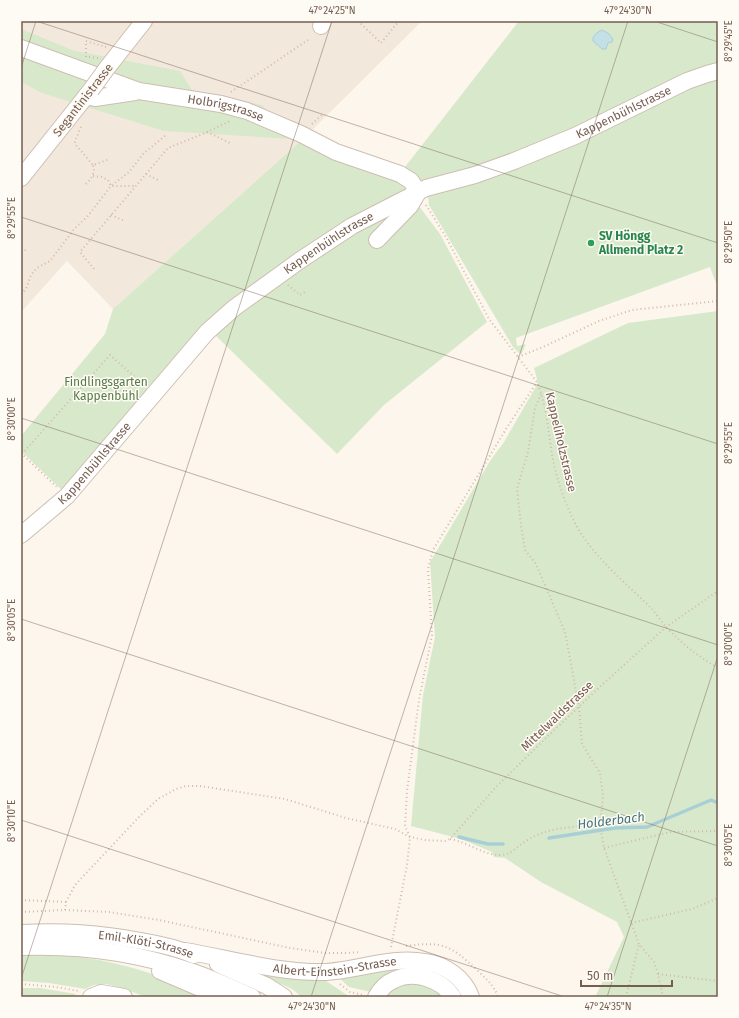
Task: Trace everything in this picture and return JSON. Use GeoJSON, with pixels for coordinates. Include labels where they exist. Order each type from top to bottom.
{"type":"FeatureCollection","features":[{"type":"Feature","properties":{"kind":"street","name":"Segantinistrasse"},"geometry":{"type":"LineString","coordinates":[[21,178],[88,93],[102,63],[144,21]]}},
{"type":"Feature","properties":{"kind":"street","name":"Holbrigstrasse"},"geometry":{"type":"LineString","coordinates":[[21,48],[139,91],[221,104],[247,112],[301,134],[336,152],[400,174],[411,181],[418,192]]}},
{"type":"Feature","properties":{"kind":"street","name":"Kappenbühlstrasse"},"geometry":{"type":"LineString","coordinates":[[21,535],[67,496],[207,332],[263,287],[299,261],[352,226],[426,188],[475,176],[514,162],[575,136],[687,81],[718,71]]}},
{"type":"Feature","properties":{"kind":"street"},"geometry":{"type":"LineString","coordinates":[[88,93],[95,98],[139,91]]}},
{"type":"Feature","properties":{"kind":"street"},"geometry":{"type":"LineString","coordinates":[[377,240],[410,206],[418,192]]}},
{"type":"Feature","properties":{"kind":"street","name":"Emil-Klöti-Strasse"},"geometry":{"type":"LineString","coordinates":[[21,933],[75,932],[110,935],[185,951],[228,968],[266,986],[284,997]]}},
{"type":"Feature","properties":{"kind":"street","name":"Emil-Klöti-Strasse"},"geometry":{"type":"LineString","coordinates":[[21,947],[48,946],[116,953],[146,959],[193,972],[228,985],[252,997]]}},
{"type":"Feature","properties":{"kind":"street","name":"Albert-Einstein-Strasse"},"geometry":{"type":"LineString","coordinates":[[185,951],[222,957],[270,968],[305,971],[327,972],[406,960],[426,962],[450,971],[461,979],[471,997]]}},
{"type":"Feature","properties":{"kind":"street"},"geometry":{"type":"LineString","coordinates":[[116,953],[221,997]]}},
{"type":"Feature","properties":{"kind":"street","name":"Albert-Einstein-Strasse"},"geometry":{"type":"LineString","coordinates":[[372,997],[394,980],[407,976],[422,977],[436,981],[449,990],[453,997]]}},
{"type":"Feature","properties":{"kind":"street"},"geometry":{"type":"LineString","coordinates":[[86,994],[124,997]]}},
{"type":"Feature","properties":{"kind":"path"},"geometry":{"type":"LineString","coordinates":[[358,21],[380,43],[399,21]]}},
{"type":"Feature","properties":{"kind":"path"},"geometry":{"type":"LineString","coordinates":[[221,104],[230,93],[308,40]]}},
{"type":"Feature","properties":{"kind":"path"},"geometry":{"type":"LineString","coordinates":[[86,54],[86,41],[102,45]]}},
{"type":"Feature","properties":{"kind":"path"},"geometry":{"type":"LineString","coordinates":[[89,57],[102,63]]}},
{"type":"Feature","properties":{"kind":"path"},"geometry":{"type":"LineString","coordinates":[[94,269],[80,252],[168,148],[207,132],[247,112]]}},
{"type":"Feature","properties":{"kind":"path"},"geometry":{"type":"LineString","coordinates":[[82,124],[75,144],[93,165],[94,169],[93,176],[86,184]]}},
{"type":"Feature","properties":{"kind":"path"},"geometry":{"type":"LineString","coordinates":[[207,132],[232,144]]}},
{"type":"Feature","properties":{"kind":"path"},"geometry":{"type":"LineString","coordinates":[[21,294],[26,289],[31,275],[37,268],[50,261],[75,228],[87,217],[111,186],[129,172],[144,154],[166,135]]}},
{"type":"Feature","properties":{"kind":"path"},"geometry":{"type":"LineString","coordinates":[[93,165],[110,159]]}},
{"type":"Feature","properties":{"kind":"path"},"geometry":{"type":"LineString","coordinates":[[146,174],[158,180]]}},
{"type":"Feature","properties":{"kind":"path"},"geometry":{"type":"LineString","coordinates":[[93,176],[102,177],[108,180],[111,186]]}},
{"type":"Feature","properties":{"kind":"path"},"geometry":{"type":"LineString","coordinates":[[111,186],[136,186]]}},
{"type":"Feature","properties":{"kind":"path","name":"Kappeliholzstrasse"},"geometry":{"type":"LineString","coordinates":[[418,192],[446,238],[489,319],[537,382],[542,394],[557,478],[566,503],[584,538],[610,569],[654,612],[666,627],[680,640],[718,668]]}},
{"type":"Feature","properties":{"kind":"path"},"geometry":{"type":"LineString","coordinates":[[111,215],[124,222]]}},
{"type":"Feature","properties":{"kind":"path"},"geometry":{"type":"LineString","coordinates":[[21,252],[28,249]]}},
{"type":"Feature","properties":{"kind":"path"},"geometry":{"type":"LineString","coordinates":[[285,282],[300,295],[305,292]]}},
{"type":"Feature","properties":{"kind":"path"},"geometry":{"type":"LineString","coordinates":[[518,356],[543,347],[599,321],[632,310],[718,300]]}},
{"type":"Feature","properties":{"kind":"path"},"geometry":{"type":"LineString","coordinates":[[67,496],[22,453],[110,354],[153,394]]}},
{"type":"Feature","properties":{"kind":"path"},"geometry":{"type":"LineString","coordinates":[[390,948],[402,892],[410,837],[405,826],[406,791],[419,700],[432,636],[428,569],[430,559],[433,550],[506,429],[537,382]]}},
{"type":"Feature","properties":{"kind":"path"},"geometry":{"type":"LineString","coordinates":[[542,394],[535,408],[528,452],[517,489],[521,526],[526,550],[536,564],[565,632],[579,707],[582,744],[600,773],[603,797],[600,825],[604,848],[639,944],[654,962],[663,997]]}},
{"type":"Feature","properties":{"kind":"path","name":"Mittelwaldstrasse"},"geometry":{"type":"LineString","coordinates":[[450,839],[496,787],[579,707],[666,627],[718,591]]}},
{"type":"Feature","properties":{"kind":"path"},"geometry":{"type":"LineString","coordinates":[[65,910],[66,902],[75,885],[139,817],[158,799],[176,789],[186,786],[200,786],[285,799],[346,818],[395,829],[410,837],[424,840],[445,841],[450,839],[460,841],[492,854],[503,855],[511,853],[524,842],[545,832],[578,826],[600,825]]}},
{"type":"Feature","properties":{"kind":"path"},"geometry":{"type":"LineString","coordinates":[[604,848],[670,832],[718,831]]}},
{"type":"Feature","properties":{"kind":"path"},"geometry":{"type":"LineString","coordinates":[[631,923],[692,909],[718,898]]}},
{"type":"Feature","properties":{"kind":"path"},"geometry":{"type":"LineString","coordinates":[[21,900],[66,902]]}},
{"type":"Feature","properties":{"kind":"path"},"geometry":{"type":"LineString","coordinates":[[21,912],[65,910],[109,912],[159,920],[290,948],[325,953],[362,951]]}},
{"type":"Feature","properties":{"kind":"path"},"geometry":{"type":"LineString","coordinates":[[626,997],[639,944]]}},
{"type":"Feature","properties":{"kind":"path"},"geometry":{"type":"LineString","coordinates":[[327,972],[350,992],[372,997]]}},
{"type":"Feature","properties":{"kind":"path"},"geometry":{"type":"LineString","coordinates":[[658,974],[718,981]]}},
{"type":"Feature","properties":{"kind":"path"},"geometry":{"type":"LineString","coordinates":[[21,984],[56,986],[86,994]]}},
{"type":"Feature","properties":{"kind":"shaded area"},"geometry":{"type":"Polygon","coordinates":[[[21,21],[422,21],[304,138],[113,309],[67,261],[21,312],[21,21]]]}},
{"type":"Feature","properties":{"kind":"green space"},"geometry":{"type":"Polygon","coordinates":[[[519,21],[718,21],[718,63],[512,160],[423,181],[401,172],[519,21]]]}},
{"type":"Feature","properties":{"kind":"green space"},"geometry":{"type":"Polygon","coordinates":[[[21,29],[75,51],[180,71],[192,90],[262,105],[291,139],[164,131],[42,93],[21,82],[21,29]]]}},
{"type":"Feature","properties":{"kind":"green space"},"geometry":{"type":"Polygon","coordinates":[[[708,79],[718,81],[718,282],[716,283],[710,267],[516,338],[517,346],[526,344],[521,355],[513,347],[429,205],[428,196],[708,79]]]}},
{"type":"Feature","properties":{"kind":"green space","name":"Findlingsgarten Kappenbühl"},"geometry":{"type":"Polygon","coordinates":[[[304,138],[405,184],[406,190],[231,306],[65,493],[21,451],[21,436],[105,334],[113,309],[304,138]]]}},
{"type":"Feature","properties":{"kind":"green space"},"geometry":{"type":"Polygon","coordinates":[[[398,206],[419,206],[440,234],[487,322],[384,405],[337,454],[212,332],[276,282],[398,206]]]}},
{"type":"Feature","properties":{"kind":"green space"},"geometry":{"type":"Polygon","coordinates":[[[718,311],[718,997],[595,997],[624,937],[617,922],[541,882],[505,858],[494,857],[492,852],[461,839],[411,826],[423,695],[435,637],[430,562],[490,461],[504,442],[538,383],[534,368],[628,323],[718,311]]]}},
{"type":"Feature","properties":{"kind":"green space"},"geometry":{"type":"Polygon","coordinates":[[[21,954],[78,957],[117,964],[164,978],[209,997],[147,997],[106,984],[94,985],[85,989],[49,983],[21,981],[21,954]]]}},
{"type":"Feature","properties":{"kind":"green space"},"geometry":{"type":"Polygon","coordinates":[[[405,966],[423,968],[371,992],[349,987],[338,977],[405,966]]]}},
{"type":"Feature","properties":{"kind":"green space"},"geometry":{"type":"Polygon","coordinates":[[[250,969],[323,979],[350,997],[302,997],[292,989],[250,969]]]}},
{"type":"Feature","properties":{"kind":"green space"},"geometry":{"type":"Polygon","coordinates":[[[404,982],[429,983],[446,997],[383,997],[392,987],[404,982]]]}},
{"type":"Feature","properties":{"kind":"green space"},"geometry":{"type":"Polygon","coordinates":[[[21,988],[40,988],[76,994],[73,997],[21,997],[21,988]]]}},
{"type":"Feature","properties":{"kind":"water"},"geometry":{"type":"Polygon","coordinates":[[[602,30],[608,33],[613,39],[612,42],[608,43],[606,49],[602,49],[593,41],[595,34],[602,30]]]}},
{"type":"Feature","properties":{"kind":"waterway","name":"Holderbach"},"geometry":{"type":"LineString","coordinates":[[549,838],[615,828],[647,827],[711,800],[718,803]]}},
{"type":"Feature","properties":{"kind":"waterway","name":"Holderbach"},"geometry":{"type":"LineString","coordinates":[[459,837],[488,844],[503,844]]}},
{"type":"Feature","properties":{"kind":"place","name":"SV Höngg Allmend Platz 2"},"geometry":{"type":"Point","coordinates":[591,243]}}]}
